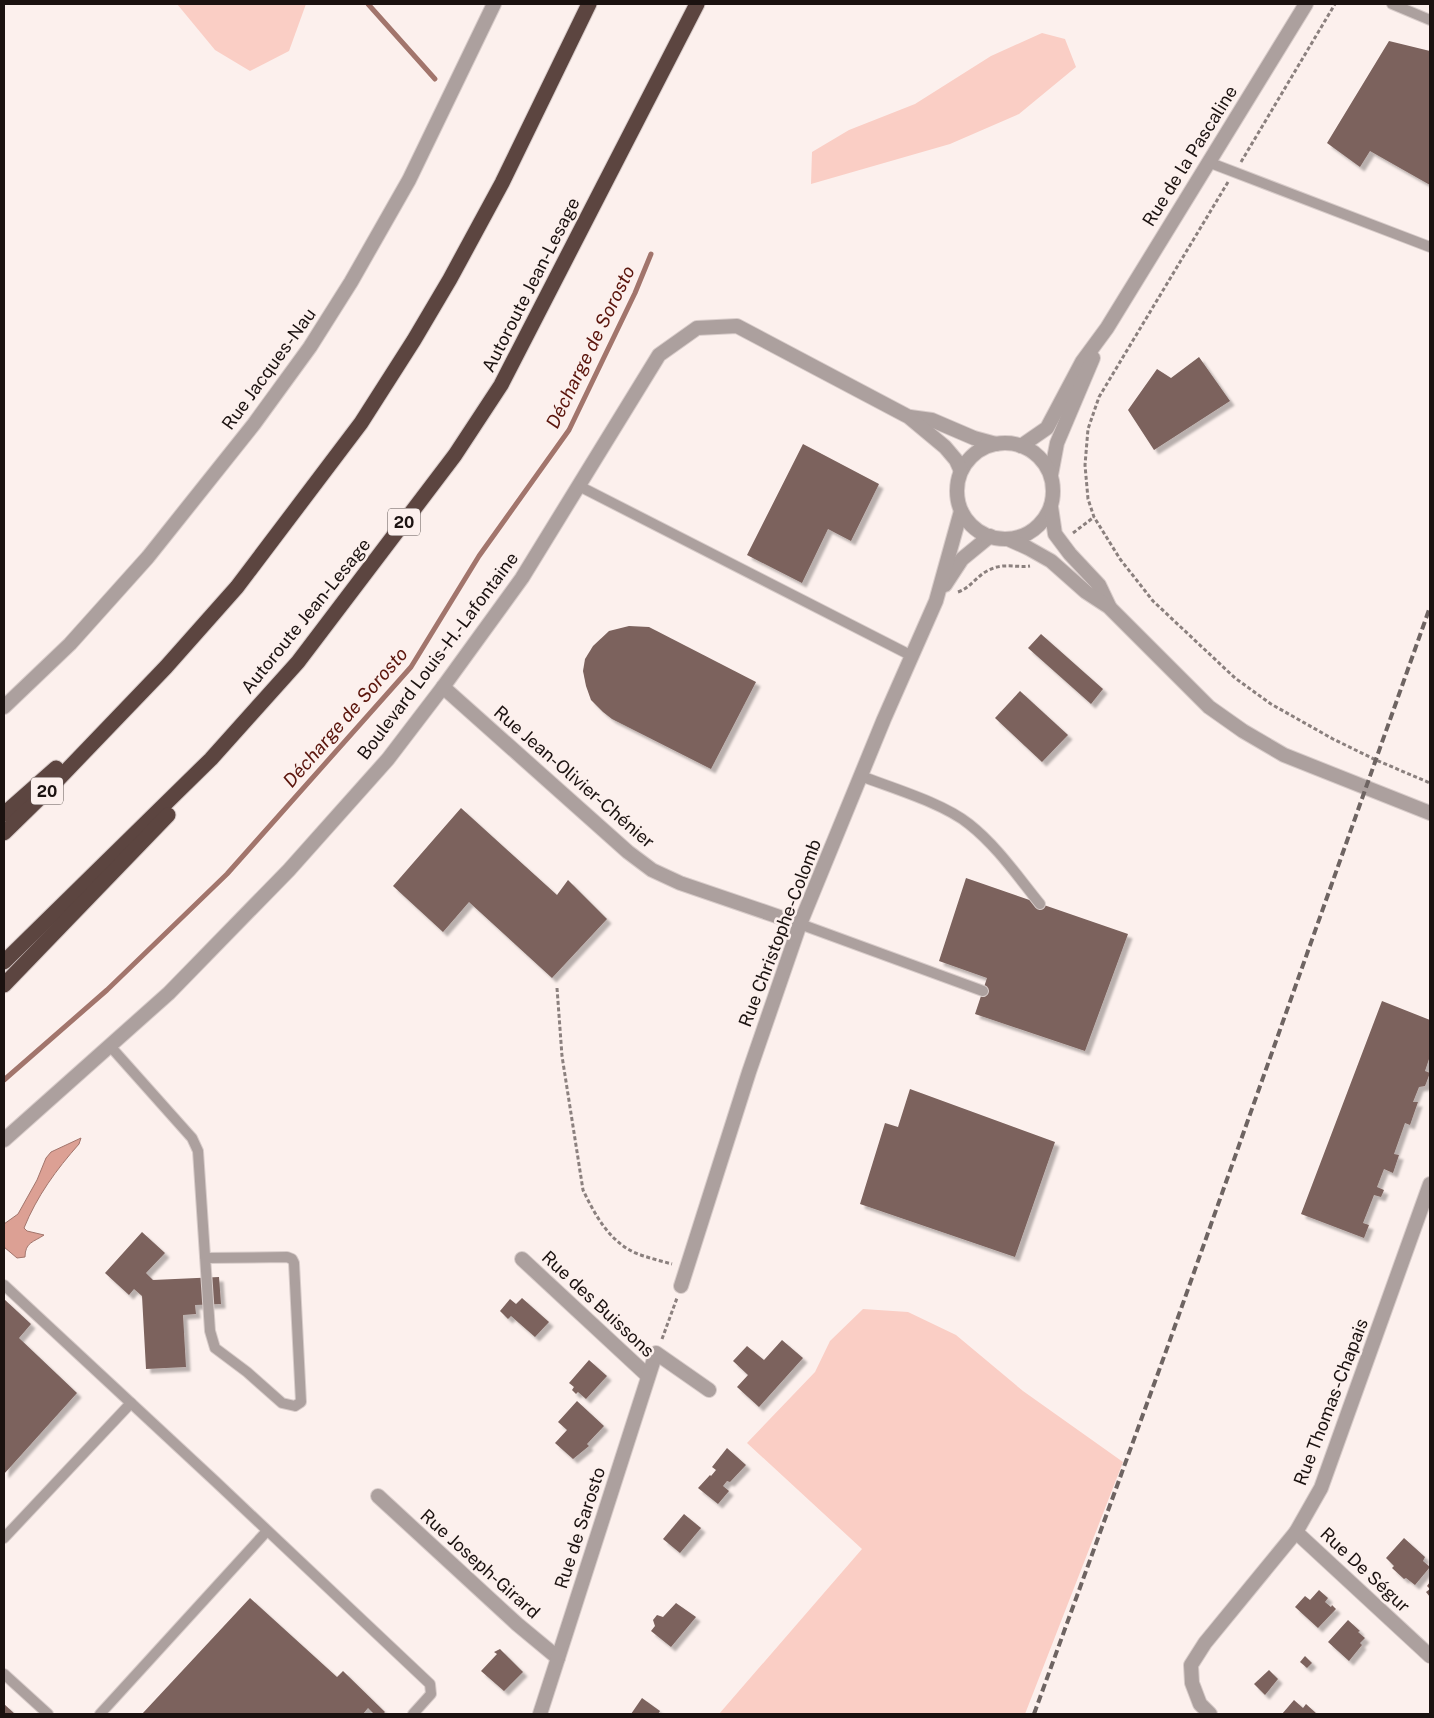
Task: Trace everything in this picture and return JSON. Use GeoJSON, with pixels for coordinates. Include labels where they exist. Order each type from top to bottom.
{"type":"FeatureCollection","features":[{"type":"Feature","properties":{"kind":"highway","name":"20"},"geometry":{"type":"LineString","coordinates":[[4,833],[166,667],[237,587],[361,423],[414,340],[502,183],[590,4]]}},
{"type":"Feature","properties":{"kind":"highway","name":"Autoroute Jean-Lesage"},"geometry":{"type":"LineString","coordinates":[[4,962],[211,759],[298,662],[454,455],[501,385],[697,4]]}},
{"type":"Feature","properties":{"kind":"highway"},"geometry":{"type":"LineString","coordinates":[[4,814],[58,766],[89,747]]}},
{"type":"Feature","properties":{"kind":"highway"},"geometry":{"type":"LineString","coordinates":[[4,985],[166,818],[211,759]]}},
{"type":"Feature","properties":{"kind":"street","name":"Rue Jacques-Nau"},"geometry":{"type":"LineString","coordinates":[[4,707],[70,644],[148,558],[254,424],[310,347],[351,282],[409,180],[494,4]]}},
{"type":"Feature","properties":{"kind":"street","name":"Rue de la Pascaline"},"geometry":{"type":"LineString","coordinates":[[1021,446],[1046,428],[1082,362],[1107,328],[1306,4]]}},
{"type":"Feature","properties":{"kind":"street","name":"Boulevard Louis-H.-Lafontaine"},"geometry":{"type":"LineString","coordinates":[[4,1140],[169,993],[289,870],[388,759],[522,578],[659,355],[697,328],[737,326],[909,417],[945,447],[956,460],[961,471]]}},
{"type":"Feature","properties":{"kind":"street","name":"Rue de la Pascaline"},"geometry":{"type":"LineString","coordinates":[[1051,475],[1057,443],[1107,328]]}},
{"type":"Feature","properties":{"kind":"street","name":"Boulevard Louis-H.-Lafontaine"},"geometry":{"type":"LineString","coordinates":[[909,417],[932,420],[974,438],[997,444]]}},
{"type":"Feature","properties":{"kind":"street"},"geometry":{"type":"LineString","coordinates":[[1011,443],[1021,446],[1036,453],[1043,460],[1051,475],[1054,491],[1051,507],[1046,517],[1035,530],[1014,539],[997,539],[974,528],[961,511],[957,490],[961,471],[978,451],[997,444],[1011,443]]}},
{"type":"Feature","properties":{"kind":"street"},"geometry":{"type":"LineString","coordinates":[[1051,507],[1055,534],[1099,585],[1109,607]]}},
{"type":"Feature","properties":{"kind":"street","name":"Rue Christophe-Colomb"},"geometry":{"type":"LineString","coordinates":[[682,1286],[748,1072],[800,924],[936,600],[961,511]]}},
{"type":"Feature","properties":{"kind":"street","name":"Rue Christophe-Colomb"},"geometry":{"type":"LineString","coordinates":[[936,600],[962,559],[990,536]]}},
{"type":"Feature","properties":{"kind":"street"},"geometry":{"type":"LineString","coordinates":[[1008,539],[1051,561],[1086,592],[1109,607],[1210,708],[1243,731],[1284,754],[1430,813]]}},
{"type":"Feature","properties":{"kind":"street","name":"Rue Jean-Olivier-Chénier"},"geometry":{"type":"LineString","coordinates":[[443,687],[628,852],[652,870],[680,883],[800,924]]}},
{"type":"Feature","properties":{"kind":"street","name":"Rue Thomas-Chapais"},"geometry":{"type":"LineString","coordinates":[[1210,1714],[1200,1704],[1192,1682],[1191,1665],[1205,1643],[1296,1532],[1321,1488],[1429,1189]]}},
{"type":"Feature","properties":{"kind":"street","name":"Rue des Buissons"},"geometry":{"type":"LineString","coordinates":[[522,1258],[648,1376]]}},
{"type":"Feature","properties":{"kind":"street"},"geometry":{"type":"LineString","coordinates":[[656,1353],[709,1390]]}},
{"type":"Feature","properties":{"kind":"street","name":"Rue de Sarosto"},"geometry":{"type":"LineString","coordinates":[[540,1714],[656,1353]]}},
{"type":"Feature","properties":{"kind":"street","name":"Rue Joseph-Girard"},"geometry":{"type":"LineString","coordinates":[[378,1496],[517,1624],[558,1658]]}},
{"type":"Feature","properties":{"kind":"street","name":"Rue De Ségur"},"geometry":{"type":"LineString","coordinates":[[1296,1532],[1430,1656]]}},
{"type":"Feature","properties":{"kind":"lane"},"geometry":{"type":"LineString","coordinates":[[1392,4],[1430,20]]}},
{"type":"Feature","properties":{"kind":"lane"},"geometry":{"type":"LineString","coordinates":[[1208,162],[1430,247]]}},
{"type":"Feature","properties":{"kind":"lane"},"geometry":{"type":"LineString","coordinates":[[579,486],[912,656]]}},
{"type":"Feature","properties":{"kind":"lane"},"geometry":{"type":"LineString","coordinates":[[861,776],[917,797],[946,810],[968,823],[1002,857],[1040,904]]}},
{"type":"Feature","properties":{"kind":"lane"},"geometry":{"type":"LineString","coordinates":[[800,924],[983,991]]}},
{"type":"Feature","properties":{"kind":"lane"},"geometry":{"type":"LineString","coordinates":[[110,1046],[192,1138],[198,1151],[205,1258],[210,1331],[215,1348],[247,1372],[282,1403],[295,1406],[301,1402],[294,1263],[292,1259],[287,1257],[205,1258]]}},
{"type":"Feature","properties":{"kind":"lane"},"geometry":{"type":"LineString","coordinates":[[4,1285],[430,1684],[431,1694],[413,1714]]}},
{"type":"Feature","properties":{"kind":"lane"},"geometry":{"type":"LineString","coordinates":[[4,1538],[131,1403]]}},
{"type":"Feature","properties":{"kind":"lane"},"geometry":{"type":"LineString","coordinates":[[100,1714],[268,1531]]}},
{"type":"Feature","properties":{"kind":"lane"},"geometry":{"type":"LineString","coordinates":[[4,1674],[48,1714]]}},
{"type":"Feature","properties":{"kind":"path"},"geometry":{"type":"LineString","coordinates":[[1335,4],[1099,397],[1088,429],[1085,465],[1088,499],[1094,517],[1120,559],[1153,602],[1235,678],[1271,704],[1333,739],[1430,783]]}},
{"type":"Feature","properties":{"kind":"path"},"geometry":{"type":"LineString","coordinates":[[1062,542],[1094,517]]}},
{"type":"Feature","properties":{"kind":"path"},"geometry":{"type":"LineString","coordinates":[[936,600],[962,591],[988,570],[1003,565],[1029,567],[1044,557]]}},
{"type":"Feature","properties":{"kind":"path"},"geometry":{"type":"LineString","coordinates":[[556,988],[562,1056],[583,1190],[603,1227],[616,1241],[636,1254],[687,1269]]}},
{"type":"Feature","properties":{"kind":"path"},"geometry":{"type":"LineString","coordinates":[[656,1353],[682,1286]]}},
{"type":"Feature","properties":{"kind":"shaded area"},"geometry":{"type":"Polygon","coordinates":[[[177,4],[306,4],[289,51],[250,71],[215,50],[177,4]]]}},
{"type":"Feature","properties":{"kind":"shaded area"},"geometry":{"type":"Polygon","coordinates":[[[1042,33],[1065,39],[1076,67],[1019,114],[950,144],[811,184],[812,152],[849,130],[915,104],[991,56],[1042,33]]]}},
{"type":"Feature","properties":{"kind":"shaded area"},"geometry":{"type":"Polygon","coordinates":[[[81,1138],[79,1144],[41,1194],[24,1228],[27,1231],[44,1235],[28,1245],[25,1257],[17,1258],[4,1247],[4,1224],[18,1214],[37,1180],[46,1158],[51,1152],[81,1138]]]}},
{"type":"Feature","properties":{"kind":"shaded area"},"geometry":{"type":"Polygon","coordinates":[[[863,1309],[908,1312],[956,1335],[1023,1391],[1123,1462],[1025,1714],[719,1714],[862,1549],[747,1443],[815,1372],[830,1341],[863,1309]]]}},
{"type":"Feature","properties":{"kind":"building"},"geometry":{"type":"Polygon","coordinates":[[[1389,41],[1430,51],[1430,185],[1370,151],[1360,167],[1327,143],[1389,41]]]}},
{"type":"Feature","properties":{"kind":"building"},"geometry":{"type":"Polygon","coordinates":[[[1199,357],[1230,401],[1154,450],[1128,410],[1157,369],[1171,378],[1199,357]]]}},
{"type":"Feature","properties":{"kind":"building"},"geometry":{"type":"Polygon","coordinates":[[[803,444],[879,484],[851,541],[828,529],[802,583],[747,555],[803,444]]]}},
{"type":"Feature","properties":{"kind":"building"},"geometry":{"type":"Polygon","coordinates":[[[629,626],[649,627],[756,682],[711,769],[612,719],[591,700],[583,671],[585,659],[593,646],[609,631],[629,626]]]}},
{"type":"Feature","properties":{"kind":"building"},"geometry":{"type":"Polygon","coordinates":[[[1041,634],[1103,689],[1091,704],[1028,648],[1041,634]]]}},
{"type":"Feature","properties":{"kind":"building"},"geometry":{"type":"Polygon","coordinates":[[[1020,691],[1068,735],[1042,762],[995,718],[1020,691]]]}},
{"type":"Feature","properties":{"kind":"building"},"geometry":{"type":"Polygon","coordinates":[[[461,808],[557,895],[568,880],[607,919],[552,978],[469,902],[443,932],[393,886],[461,808]]]}},
{"type":"Feature","properties":{"kind":"building"},"geometry":{"type":"Polygon","coordinates":[[[966,878],[1128,934],[1085,1051],[975,1014],[987,978],[939,961],[966,878]]]}},
{"type":"Feature","properties":{"kind":"building"},"geometry":{"type":"Polygon","coordinates":[[[1382,1001],[1430,1020],[1430,1056],[1425,1071],[1430,1073],[1425,1086],[1419,1087],[1413,1102],[1418,1102],[1410,1125],[1405,1123],[1394,1154],[1399,1155],[1393,1173],[1384,1169],[1377,1187],[1384,1190],[1381,1197],[1374,1195],[1363,1223],[1369,1225],[1364,1238],[1301,1214],[1382,1001]]]}},
{"type":"Feature","properties":{"kind":"building"},"geometry":{"type":"Polygon","coordinates":[[[910,1089],[1055,1142],[1015,1257],[860,1204],[885,1123],[898,1127],[910,1089]]]}},
{"type":"Feature","properties":{"kind":"building"},"geometry":{"type":"Polygon","coordinates":[[[142,1232],[165,1253],[146,1273],[153,1280],[219,1277],[221,1304],[195,1305],[196,1314],[183,1315],[186,1367],[146,1369],[142,1296],[134,1289],[129,1295],[105,1273],[142,1232]]]}},
{"type":"Feature","properties":{"kind":"building"},"geometry":{"type":"Polygon","coordinates":[[[522,1298],[549,1322],[535,1337],[511,1316],[508,1319],[500,1311],[510,1299],[516,1304],[522,1298]]]}},
{"type":"Feature","properties":{"kind":"building"},"geometry":{"type":"Polygon","coordinates":[[[4,1299],[31,1324],[19,1338],[77,1393],[4,1474],[4,1299]]]}},
{"type":"Feature","properties":{"kind":"building"},"geometry":{"type":"Polygon","coordinates":[[[782,1340],[803,1358],[759,1407],[737,1387],[748,1375],[733,1361],[747,1346],[764,1360],[782,1340]]]}},
{"type":"Feature","properties":{"kind":"building"},"geometry":{"type":"Polygon","coordinates":[[[589,1360],[607,1376],[586,1399],[578,1392],[576,1394],[572,1390],[574,1387],[569,1383],[589,1360]]]}},
{"type":"Feature","properties":{"kind":"building"},"geometry":{"type":"Polygon","coordinates":[[[577,1401],[604,1426],[587,1444],[589,1446],[573,1459],[555,1443],[567,1430],[558,1422],[577,1401]]]}},
{"type":"Feature","properties":{"kind":"building"},"geometry":{"type":"Polygon","coordinates":[[[727,1448],[746,1465],[730,1482],[727,1481],[723,1486],[729,1491],[718,1504],[698,1488],[716,1470],[712,1467],[727,1448]]]}},
{"type":"Feature","properties":{"kind":"building"},"geometry":{"type":"Polygon","coordinates":[[[684,1514],[701,1528],[680,1553],[663,1539],[684,1514]]]}},
{"type":"Feature","properties":{"kind":"building"},"geometry":{"type":"Polygon","coordinates":[[[1404,1538],[1425,1557],[1423,1561],[1430,1567],[1415,1585],[1406,1578],[1404,1579],[1392,1568],[1394,1566],[1386,1558],[1404,1538]]]}},
{"type":"Feature","properties":{"kind":"building"},"geometry":{"type":"Polygon","coordinates":[[[1430,1589],[1430,1597],[1426,1592],[1430,1589]]]}},
{"type":"Feature","properties":{"kind":"building"},"geometry":{"type":"Polygon","coordinates":[[[1319,1590],[1328,1598],[1325,1602],[1336,1609],[1318,1628],[1295,1607],[1305,1596],[1310,1600],[1319,1590]]]}},
{"type":"Feature","properties":{"kind":"building"},"geometry":{"type":"Polygon","coordinates":[[[250,1598],[337,1677],[343,1671],[385,1712],[383,1714],[374,1714],[368,1708],[363,1714],[142,1714],[250,1598]]]}},
{"type":"Feature","properties":{"kind":"building"},"geometry":{"type":"Polygon","coordinates":[[[676,1603],[696,1617],[671,1647],[651,1631],[655,1626],[653,1620],[657,1615],[663,1617],[676,1603]]]}},
{"type":"Feature","properties":{"kind":"building"},"geometry":{"type":"Polygon","coordinates":[[[1348,1620],[1365,1638],[1360,1643],[1362,1645],[1349,1661],[1328,1642],[1348,1620]]]}},
{"type":"Feature","properties":{"kind":"building"},"geometry":{"type":"Polygon","coordinates":[[[500,1649],[523,1672],[504,1691],[481,1671],[497,1654],[494,1652],[500,1649]]]}},
{"type":"Feature","properties":{"kind":"building"},"geometry":{"type":"Polygon","coordinates":[[[1305,1656],[1312,1663],[1307,1668],[1300,1662],[1305,1656]]]}},
{"type":"Feature","properties":{"kind":"building"},"geometry":{"type":"Polygon","coordinates":[[[1269,1670],[1278,1679],[1265,1695],[1254,1684],[1269,1670]]]}},
{"type":"Feature","properties":{"kind":"building"},"geometry":{"type":"Polygon","coordinates":[[[642,1698],[660,1711],[658,1714],[631,1714],[642,1698]]]}},
{"type":"Feature","properties":{"kind":"building"},"geometry":{"type":"Polygon","coordinates":[[[1294,1700],[1303,1708],[1306,1704],[1317,1714],[1282,1714],[1294,1700]]]}},
{"type":"Feature","properties":{"kind":"building"},"geometry":{"type":"Polygon","coordinates":[[[4,1704],[15,1714],[4,1714],[4,1704]]]}},
{"type":"Feature","properties":{"kind":"waterway","name":"Décharge de Sorosto"},"geometry":{"type":"LineString","coordinates":[[368,4],[435,79]]}},
{"type":"Feature","properties":{"kind":"waterway","name":"Décharge de Sorosto"},"geometry":{"type":"LineString","coordinates":[[4,1080],[107,990],[227,874],[411,667],[479,556],[569,430],[635,293],[651,254]]}},
{"type":"Feature","properties":{"kind":"railway"},"geometry":{"type":"LineString","coordinates":[[1034,1714],[1165,1354],[1430,607]]}}]}
